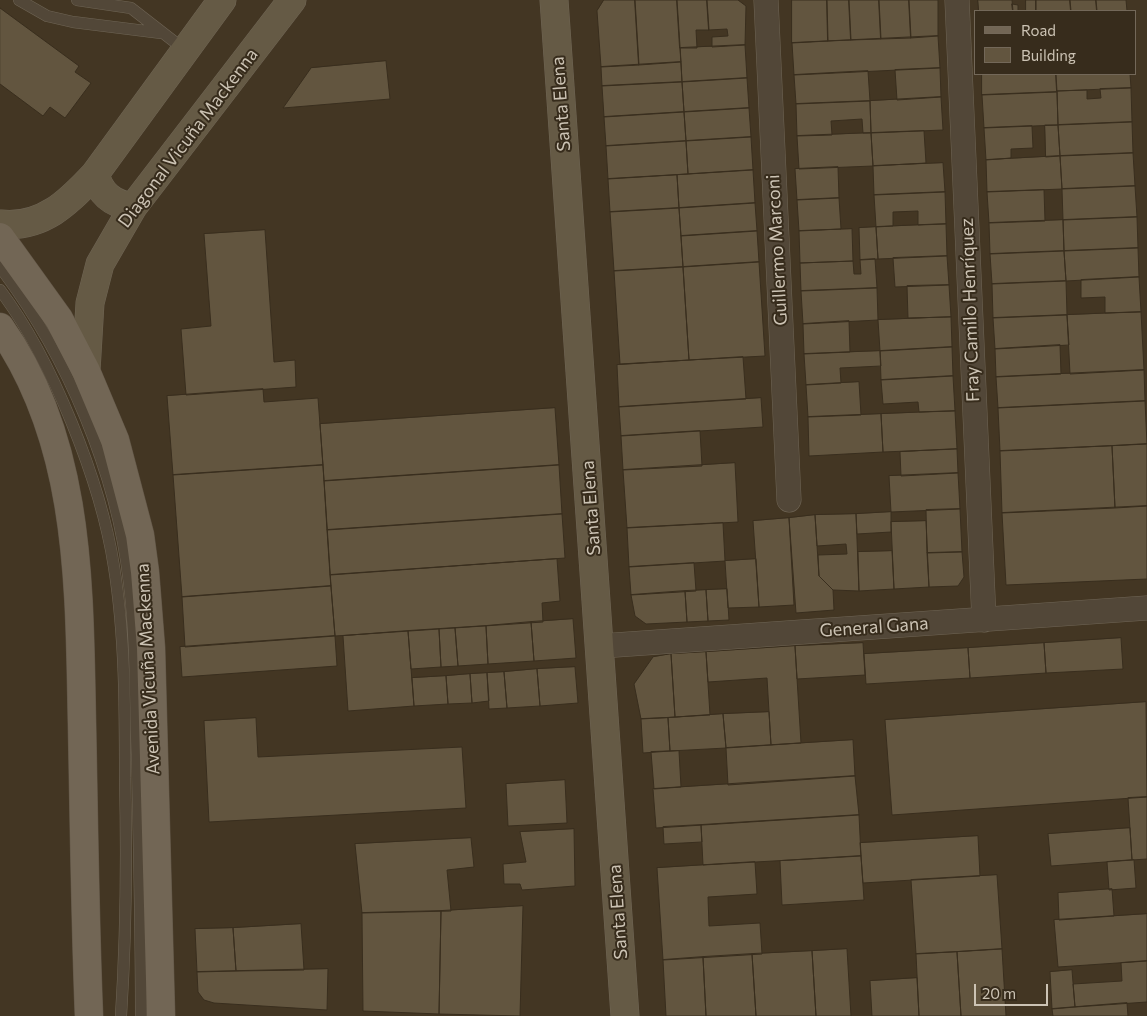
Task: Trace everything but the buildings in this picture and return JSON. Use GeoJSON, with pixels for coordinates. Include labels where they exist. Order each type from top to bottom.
{"type":"FeatureCollection","features":[{"type":"Feature","properties":{"kind":"main road"},"geometry":{"type":"LineString","coordinates":[[0,224],[22,224],[49,215],[74,198],[95,174],[222,0]]}},
{"type":"Feature","properties":{"kind":"main road","name":"Diagonal Vicuña Mackenna"},"geometry":{"type":"LineString","coordinates":[[86,371],[87,326],[100,264],[133,207],[292,0]]}},
{"type":"Feature","properties":{"kind":"main road","name":"Santa Elena"},"geometry":{"type":"LineString","coordinates":[[554,0],[601,646],[625,1016]]}},
{"type":"Feature","properties":{"kind":"main road"},"geometry":{"type":"LineString","coordinates":[[95,174],[97,183],[108,197],[116,202],[133,207]]}},
{"type":"Feature","properties":{"kind":"main road","name":"Avenida Vicuña Mackenna"},"geometry":{"type":"LineString","coordinates":[[0,237],[59,319],[86,371],[104,411],[124,469],[140,535],[151,648],[161,1016]]}},
{"type":"Feature","properties":{"kind":"main road"},"geometry":{"type":"LineString","coordinates":[[0,327],[38,393],[62,468],[73,528],[80,626],[89,1016]]}},
{"type":"Feature","properties":{"kind":"street","name":"Guillermo Marconi"},"geometry":{"type":"LineString","coordinates":[[766,0],[789,500]]}},
{"type":"Feature","properties":{"kind":"street","name":"Fray Camilo Henríquez"},"geometry":{"type":"LineString","coordinates":[[957,0],[984,620]]}},
{"type":"Feature","properties":{"kind":"street","name":"General Gana"},"geometry":{"type":"LineString","coordinates":[[601,646],[1147,608]]}},
{"type":"Feature","properties":{"kind":"lane"},"geometry":{"type":"LineString","coordinates":[[19,0],[46,16],[73,22],[161,33]]}},
{"type":"Feature","properties":{"kind":"lane"},"geometry":{"type":"LineString","coordinates":[[77,0],[131,8],[185,50]]}},
{"type":"Feature","properties":{"kind":"lane"},"geometry":{"type":"LineString","coordinates":[[0,267],[40,327],[68,380],[103,464],[124,543],[130,583],[133,633],[141,1016]]}},
{"type":"Feature","properties":{"kind":"lane"},"geometry":{"type":"LineString","coordinates":[[0,290],[40,355],[71,424],[97,500],[114,565],[120,622],[125,765],[127,901],[121,1016]]}}]}
